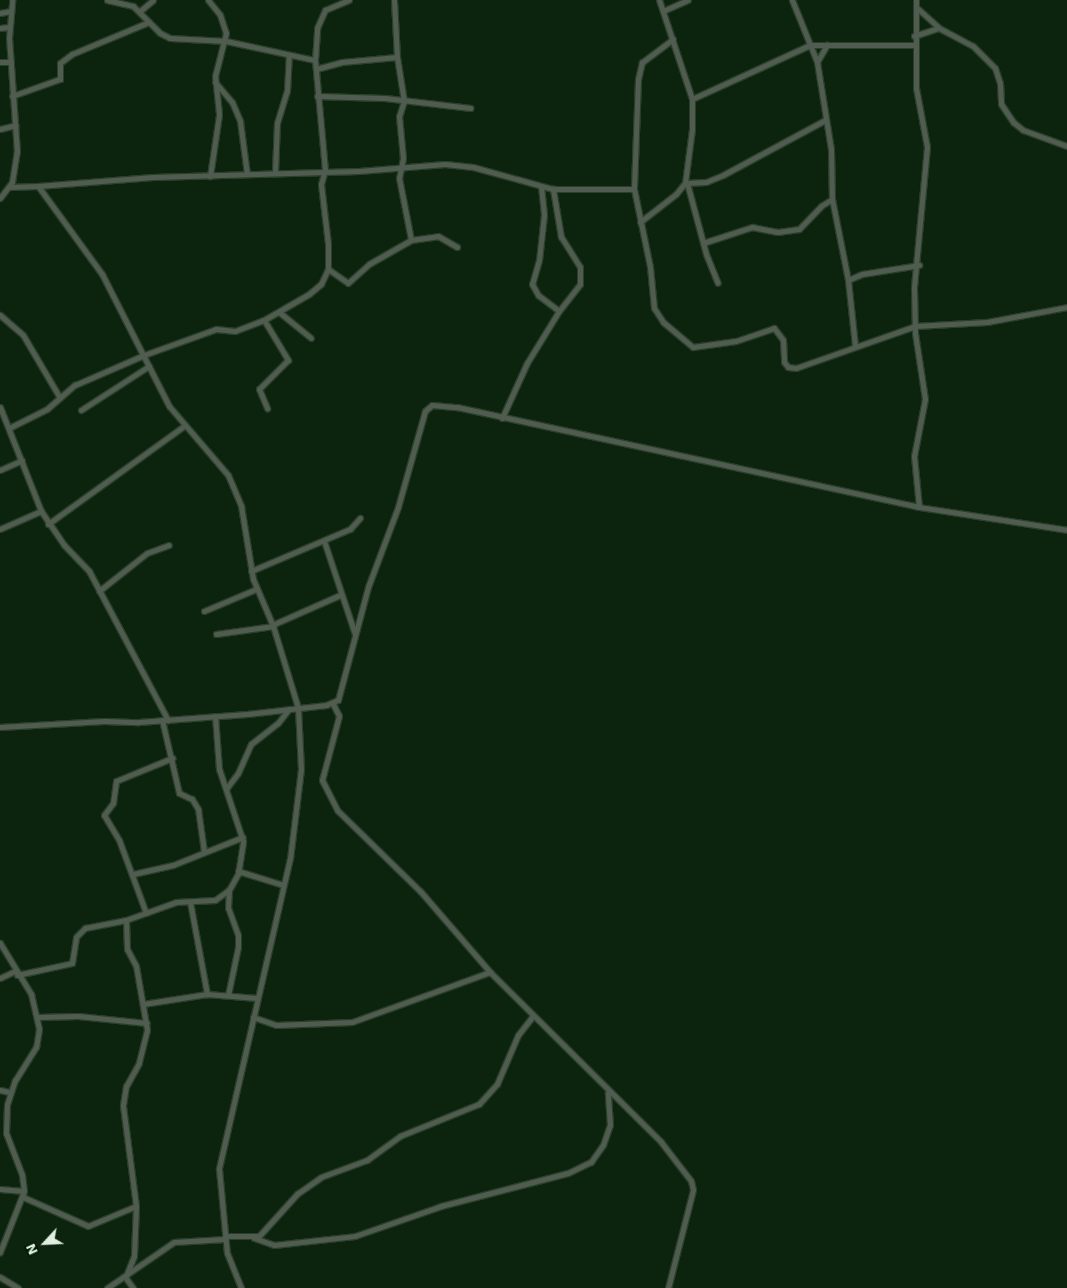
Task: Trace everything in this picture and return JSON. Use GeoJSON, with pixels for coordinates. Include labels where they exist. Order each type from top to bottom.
{"type":"FeatureCollection","features":[{"type":"Feature","properties":{"kind":"street"},"geometry":{"type":"LineString","coordinates":[[0,198],[9,186],[17,152],[9,27],[12,0]]}},
{"type":"Feature","properties":{"kind":"street"},"geometry":{"type":"LineString","coordinates":[[107,0],[127,2],[170,38],[226,41],[289,56],[315,60]]}},
{"type":"Feature","properties":{"kind":"street"},"geometry":{"type":"LineString","coordinates":[[140,11],[153,0]]}},
{"type":"Feature","properties":{"kind":"street"},"geometry":{"type":"LineString","coordinates":[[208,0],[220,15],[226,41],[215,82],[219,115],[210,176]]}},
{"type":"Feature","properties":{"kind":"street"},"geometry":{"type":"LineString","coordinates":[[9,428],[47,410],[59,396],[75,385],[144,354],[216,329],[235,331],[264,320],[315,289],[328,269],[322,184],[325,170],[315,60],[320,16],[331,6],[348,0]]}},
{"type":"Feature","properties":{"kind":"street"},"geometry":{"type":"LineString","coordinates":[[394,0],[397,57],[404,101],[399,116],[403,147],[399,178],[411,240]]}},
{"type":"Feature","properties":{"kind":"street"},"geometry":{"type":"LineString","coordinates":[[659,0],[692,99],[692,129],[686,183],[718,283]]}},
{"type":"Feature","properties":{"kind":"street"},"geometry":{"type":"LineString","coordinates":[[663,11],[688,0]]}},
{"type":"Feature","properties":{"kind":"street"},"geometry":{"type":"LineString","coordinates":[[792,0],[817,62],[831,149],[832,200],[848,280],[855,346]]}},
{"type":"Feature","properties":{"kind":"street"},"geometry":{"type":"LineString","coordinates":[[916,0],[914,45],[918,107],[927,148],[918,222],[919,265],[914,288],[915,326],[925,399],[914,456],[919,507]]}},
{"type":"Feature","properties":{"kind":"street"},"geometry":{"type":"LineString","coordinates":[[916,6],[938,28],[973,46],[995,68],[1000,83],[1001,104],[1013,122],[1023,130],[1067,146]]}},
{"type":"Feature","properties":{"kind":"street"},"geometry":{"type":"LineString","coordinates":[[0,12],[10,11]]}},
{"type":"Feature","properties":{"kind":"street"},"geometry":{"type":"LineString","coordinates":[[12,96],[60,79],[60,63],[72,54],[149,22]]}},
{"type":"Feature","properties":{"kind":"street"},"geometry":{"type":"LineString","coordinates":[[0,28],[9,27]]}},
{"type":"Feature","properties":{"kind":"street"},"geometry":{"type":"LineString","coordinates":[[914,36],[938,28]]}},
{"type":"Feature","properties":{"kind":"street"},"geometry":{"type":"LineString","coordinates":[[673,39],[642,62],[634,189],[654,308],[663,322],[693,347],[736,341],[774,328],[783,340],[784,362],[788,367],[796,368],[915,326],[987,322],[1067,307]]}},
{"type":"Feature","properties":{"kind":"street"},"geometry":{"type":"LineString","coordinates":[[692,99],[810,45],[914,45]]}},
{"type":"Feature","properties":{"kind":"street"},"geometry":{"type":"LineString","coordinates":[[817,62],[827,45]]}},
{"type":"Feature","properties":{"kind":"street"},"geometry":{"type":"LineString","coordinates":[[275,172],[276,123],[287,92],[289,56]]}},
{"type":"Feature","properties":{"kind":"street"},"geometry":{"type":"LineString","coordinates":[[316,69],[342,62],[397,57]]}},
{"type":"Feature","properties":{"kind":"street"},"geometry":{"type":"LineString","coordinates":[[0,62],[11,62]]}},
{"type":"Feature","properties":{"kind":"street"},"geometry":{"type":"LineString","coordinates":[[215,82],[232,102],[240,121],[247,174]]}},
{"type":"Feature","properties":{"kind":"street"},"geometry":{"type":"LineString","coordinates":[[317,96],[404,101],[470,108]]}},
{"type":"Feature","properties":{"kind":"street"},"geometry":{"type":"LineString","coordinates":[[640,222],[676,194],[686,183],[706,182],[724,175],[825,120]]}},
{"type":"Feature","properties":{"kind":"street"},"geometry":{"type":"LineString","coordinates":[[0,129],[16,125]]}},
{"type":"Feature","properties":{"kind":"street"},"geometry":{"type":"LineString","coordinates":[[9,186],[458,164],[553,189],[634,189]]}},
{"type":"Feature","properties":{"kind":"street"},"geometry":{"type":"LineString","coordinates":[[38,186],[102,274],[144,354],[148,366],[184,426],[220,463],[236,492],[244,520],[251,571],[256,589],[273,625],[298,708],[300,794],[283,885],[219,1169],[225,1238],[230,1267],[240,1288]]}},
{"type":"Feature","properties":{"kind":"street"},"geometry":{"type":"LineString","coordinates":[[541,186],[544,215],[539,260],[532,284],[538,295],[558,311]]}},
{"type":"Feature","properties":{"kind":"street"},"geometry":{"type":"LineString","coordinates":[[502,418],[527,363],[558,311],[577,291],[582,273],[577,259],[561,237],[553,189]]}},
{"type":"Feature","properties":{"kind":"street"},"geometry":{"type":"LineString","coordinates":[[704,243],[752,227],[778,232],[799,229],[821,206],[832,200]]}},
{"type":"Feature","properties":{"kind":"street"},"geometry":{"type":"LineString","coordinates":[[328,269],[348,283],[369,264],[411,240],[438,236],[456,247]]}},
{"type":"Feature","properties":{"kind":"street"},"geometry":{"type":"LineString","coordinates":[[848,280],[862,274],[919,265]]}},
{"type":"Feature","properties":{"kind":"street"},"geometry":{"type":"LineString","coordinates":[[279,312],[311,338]]}},
{"type":"Feature","properties":{"kind":"street"},"geometry":{"type":"LineString","coordinates":[[0,315],[23,335],[59,396]]}},
{"type":"Feature","properties":{"kind":"street"},"geometry":{"type":"LineString","coordinates":[[264,320],[288,356],[285,366],[260,389],[267,408]]}},
{"type":"Feature","properties":{"kind":"street"},"geometry":{"type":"LineString","coordinates":[[82,410],[148,366]]}},
{"type":"Feature","properties":{"kind":"street"},"geometry":{"type":"LineString","coordinates":[[0,727],[165,720],[332,704],[342,694],[355,635],[371,578],[398,507],[425,411],[438,404],[919,507],[1067,530]]}},
{"type":"Feature","properties":{"kind":"street"},"geometry":{"type":"LineString","coordinates":[[0,407],[41,511],[48,524],[89,571],[165,720],[180,795],[192,799],[198,809],[204,851]]}},
{"type":"Feature","properties":{"kind":"street"},"geometry":{"type":"LineString","coordinates":[[48,524],[184,426]]}},
{"type":"Feature","properties":{"kind":"street"},"geometry":{"type":"LineString","coordinates":[[0,470],[22,460]]}},
{"type":"Feature","properties":{"kind":"street"},"geometry":{"type":"LineString","coordinates":[[0,529],[41,511]]}},
{"type":"Feature","properties":{"kind":"street"},"geometry":{"type":"LineString","coordinates":[[251,571],[350,529],[360,518]]}},
{"type":"Feature","properties":{"kind":"street"},"geometry":{"type":"LineString","coordinates":[[324,541],[340,595],[355,635]]}},
{"type":"Feature","properties":{"kind":"street"},"geometry":{"type":"LineString","coordinates":[[98,591],[147,553],[169,545]]}},
{"type":"Feature","properties":{"kind":"street"},"geometry":{"type":"LineString","coordinates":[[204,611],[256,589]]}},
{"type":"Feature","properties":{"kind":"street"},"geometry":{"type":"LineString","coordinates":[[216,634],[273,625],[340,595]]}},
{"type":"Feature","properties":{"kind":"street"},"geometry":{"type":"LineString","coordinates":[[332,704],[340,716],[322,780],[329,799],[347,823],[421,892],[490,972],[660,1142],[691,1181],[693,1190],[668,1288]]}},
{"type":"Feature","properties":{"kind":"street"},"geometry":{"type":"LineString","coordinates":[[226,788],[238,773],[251,744],[278,723],[289,708]]}},
{"type":"Feature","properties":{"kind":"street"},"geometry":{"type":"LineString","coordinates":[[215,716],[217,759],[243,837],[238,871],[229,890],[228,908],[238,935],[238,947],[228,995]]}},
{"type":"Feature","properties":{"kind":"street"},"geometry":{"type":"LineString","coordinates":[[146,913],[119,840],[104,815],[113,803],[116,781],[172,758]]}},
{"type":"Feature","properties":{"kind":"street"},"geometry":{"type":"LineString","coordinates":[[133,874],[172,865],[243,837]]}},
{"type":"Feature","properties":{"kind":"street"},"geometry":{"type":"LineString","coordinates":[[238,871],[283,885]]}},
{"type":"Feature","properties":{"kind":"street"},"geometry":{"type":"LineString","coordinates":[[0,978],[16,973],[69,965],[74,961],[79,932],[92,926],[126,920],[176,902],[215,900],[229,890]]}},
{"type":"Feature","properties":{"kind":"street"},"geometry":{"type":"LineString","coordinates":[[190,902],[207,994]]}},
{"type":"Feature","properties":{"kind":"street"},"geometry":{"type":"LineString","coordinates":[[126,920],[127,949],[136,966],[147,1023],[144,1048],[126,1086],[123,1106],[136,1206],[134,1256],[126,1277]]}},
{"type":"Feature","properties":{"kind":"street"},"geometry":{"type":"LineString","coordinates":[[0,943],[16,973],[31,994],[38,1017],[36,1047],[9,1092],[6,1133],[22,1175],[24,1194],[0,1252]]}},
{"type":"Feature","properties":{"kind":"street"},"geometry":{"type":"LineString","coordinates":[[253,1017],[276,1024],[352,1022],[490,972]]}},
{"type":"Feature","properties":{"kind":"street"},"geometry":{"type":"LineString","coordinates":[[143,1004],[207,994],[257,998]]}},
{"type":"Feature","properties":{"kind":"street"},"geometry":{"type":"LineString","coordinates":[[38,1017],[78,1016],[147,1023]]}},
{"type":"Feature","properties":{"kind":"street"},"geometry":{"type":"LineString","coordinates":[[254,1238],[269,1228],[297,1194],[321,1177],[367,1160],[400,1136],[479,1104],[497,1084],[518,1035],[533,1016]]}},
{"type":"Feature","properties":{"kind":"street"},"geometry":{"type":"LineString","coordinates":[[0,1090],[9,1092]]}},
{"type":"Feature","properties":{"kind":"street"},"geometry":{"type":"LineString","coordinates":[[107,1288],[126,1277],[174,1242],[254,1238],[274,1245],[355,1236],[441,1206],[568,1173],[591,1162],[603,1144],[610,1125],[608,1092]]}},
{"type":"Feature","properties":{"kind":"street"},"geometry":{"type":"LineString","coordinates":[[0,1189],[24,1194],[88,1226],[136,1206]]}},
{"type":"Feature","properties":{"kind":"street"},"geometry":{"type":"LineString","coordinates":[[0,1277],[18,1288]]}},
{"type":"Feature","properties":{"kind":"street"},"geometry":{"type":"LineString","coordinates":[[126,1277],[133,1288]]}}]}
